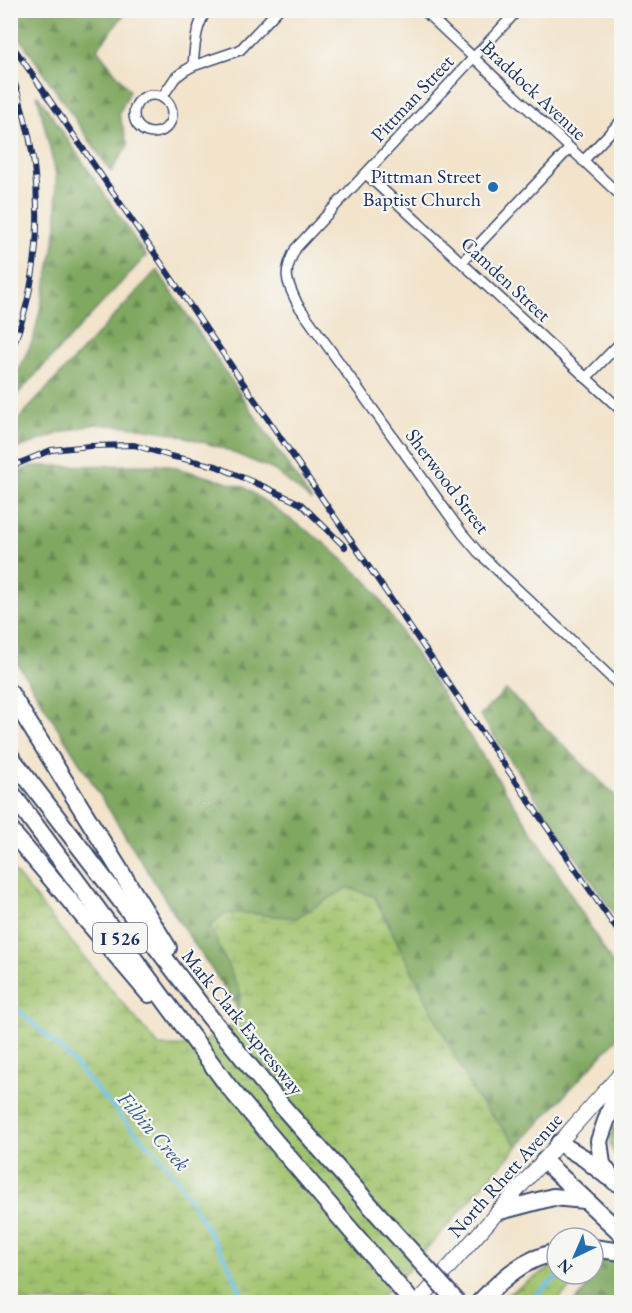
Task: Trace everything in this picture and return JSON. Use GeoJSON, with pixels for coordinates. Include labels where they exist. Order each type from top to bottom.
{"type":"FeatureCollection","features":[{"type":"Feature","properties":{"kind":"highway"},"geometry":{"type":"LineString","coordinates":[[10,693],[209,1016]]}},
{"type":"Feature","properties":{"kind":"highway","name":"Mark Clark Expressway"},"geometry":{"type":"LineString","coordinates":[[10,756],[209,1016],[282,1106],[457,1302]]}},
{"type":"Feature","properties":{"kind":"highway","name":"I 526"},"geometry":{"type":"LineString","coordinates":[[10,791],[228,1086],[412,1302]]}},
{"type":"Feature","properties":{"kind":"highway"},"geometry":{"type":"LineString","coordinates":[[10,830],[228,1086]]}},
{"type":"Feature","properties":{"kind":"highway"},"geometry":{"type":"LineString","coordinates":[[618,1185],[602,1164],[599,1141],[621,1075]]}},
{"type":"Feature","properties":{"kind":"highway"},"geometry":{"type":"LineString","coordinates":[[560,1143],[584,1158],[618,1185]]}},
{"type":"Feature","properties":{"kind":"highway"},"geometry":{"type":"LineString","coordinates":[[544,1161],[621,1234]]}},
{"type":"Feature","properties":{"kind":"highway"},"geometry":{"type":"LineString","coordinates":[[500,1211],[553,1197],[585,1200]]}},
{"type":"Feature","properties":{"kind":"highway"},"geometry":{"type":"LineString","coordinates":[[605,1250],[621,1252]]}},
{"type":"Feature","properties":{"kind":"highway"},"geometry":{"type":"LineString","coordinates":[[480,1302],[497,1284],[525,1262],[545,1256]]}},
{"type":"Feature","properties":{"kind":"main road","name":"North Rhett Avenue"},"geometry":{"type":"LineString","coordinates":[[418,1302],[621,1075]]}},
{"type":"Feature","properties":{"kind":"street"},"geometry":{"type":"LineString","coordinates":[[193,66],[196,34],[207,10]]}},
{"type":"Feature","properties":{"kind":"street"},"geometry":{"type":"LineString","coordinates":[[163,96],[175,78],[193,66],[240,50],[278,10]]}},
{"type":"Feature","properties":{"kind":"street","name":"Braddock Avenue"},"geometry":{"type":"LineString","coordinates":[[423,10],[621,197]]}},
{"type":"Feature","properties":{"kind":"street","name":"Pittman Street"},"geometry":{"type":"LineString","coordinates":[[286,265],[296,248],[518,10]]}},
{"type":"Feature","properties":{"kind":"street"},"geometry":{"type":"LineString","coordinates":[[150,94],[163,96],[171,106],[170,124],[166,129],[154,133],[142,130],[135,119],[135,106],[144,96],[150,94]]}},
{"type":"Feature","properties":{"kind":"street"},"geometry":{"type":"LineString","coordinates":[[583,161],[621,120]]}},
{"type":"Feature","properties":{"kind":"street"},"geometry":{"type":"LineString","coordinates":[[462,262],[570,148]]}},
{"type":"Feature","properties":{"kind":"street","name":"Camden Street"},"geometry":{"type":"LineString","coordinates":[[366,174],[621,411]]}},
{"type":"Feature","properties":{"kind":"street","name":"Sherwood Street"},"geometry":{"type":"LineString","coordinates":[[286,265],[288,284],[298,305],[462,533],[478,552],[621,688]]}},
{"type":"Feature","properties":{"kind":"street"},"geometry":{"type":"LineString","coordinates":[[586,378],[621,341]]}},
{"type":"Feature","properties":{"kind":"green space"},"geometry":{"type":"Polygon","coordinates":[[[10,11],[127,11],[97,49],[130,91],[119,114],[128,145],[111,172],[11,25],[10,11]]]}},
{"type":"Feature","properties":{"kind":"green space"},"geometry":{"type":"Polygon","coordinates":[[[37,94],[146,256],[11,401],[19,370],[34,337],[57,226],[56,175],[37,94]]]}},
{"type":"Feature","properties":{"kind":"green space"},"geometry":{"type":"Polygon","coordinates":[[[157,270],[312,501],[274,470],[222,448],[176,434],[135,427],[95,424],[57,434],[11,451],[11,427],[157,270]]]}},
{"type":"Feature","properties":{"kind":"green space"},"geometry":{"type":"Polygon","coordinates":[[[166,465],[244,487],[323,542],[370,584],[543,848],[621,978],[621,1034],[518,1146],[475,1096],[374,896],[347,888],[296,918],[245,913],[223,914],[210,926],[241,994],[238,1008],[180,923],[11,653],[11,476],[30,466],[166,465]]]}},
{"type":"Feature","properties":{"kind":"green space"},"geometry":{"type":"Polygon","coordinates":[[[506,690],[621,801],[621,924],[480,715],[506,690]]]}},
{"type":"Feature","properties":{"kind":"green space"},"geometry":{"type":"Polygon","coordinates":[[[10,866],[159,1046],[199,1043],[234,1024],[241,994],[210,927],[223,914],[245,913],[296,918],[347,888],[374,896],[475,1096],[518,1146],[408,1270],[376,1302],[11,1302],[10,866]]]}},
{"type":"Feature","properties":{"kind":"green space"},"geometry":{"type":"Polygon","coordinates":[[[621,1115],[621,1166],[610,1145],[610,1135],[621,1115]]]}},
{"type":"Feature","properties":{"kind":"green space"},"geometry":{"type":"Polygon","coordinates":[[[613,1258],[621,1267],[621,1302],[574,1302],[587,1286],[605,1286],[605,1260],[613,1258]]]}},
{"type":"Feature","properties":{"kind":"green space"},"geometry":{"type":"Polygon","coordinates":[[[545,1271],[545,1286],[573,1286],[554,1302],[496,1302],[545,1271]]]}},
{"type":"Feature","properties":{"kind":"waterway","name":"Filbin Creek"},"geometry":{"type":"LineString","coordinates":[[10,1002],[65,1053],[132,1129],[154,1150],[179,1182],[231,1269],[245,1302]]}},
{"type":"Feature","properties":{"kind":"waterway"},"geometry":{"type":"LineString","coordinates":[[527,1302],[546,1286]]}},
{"type":"Feature","properties":{"kind":"railway"},"geometry":{"type":"LineString","coordinates":[[10,42],[622,937]]}},
{"type":"Feature","properties":{"kind":"railway"},"geometry":{"type":"LineString","coordinates":[[10,71],[30,141],[37,203],[37,234],[29,295],[10,354]]}},
{"type":"Feature","properties":{"kind":"railway"},"geometry":{"type":"LineString","coordinates":[[10,467],[51,450],[134,445],[216,466],[301,504],[345,547]]}},
{"type":"Feature","properties":{"kind":"place","name":"Pittman Street Baptist Church"},"geometry":{"type":"Point","coordinates":[493,187]}}]}
